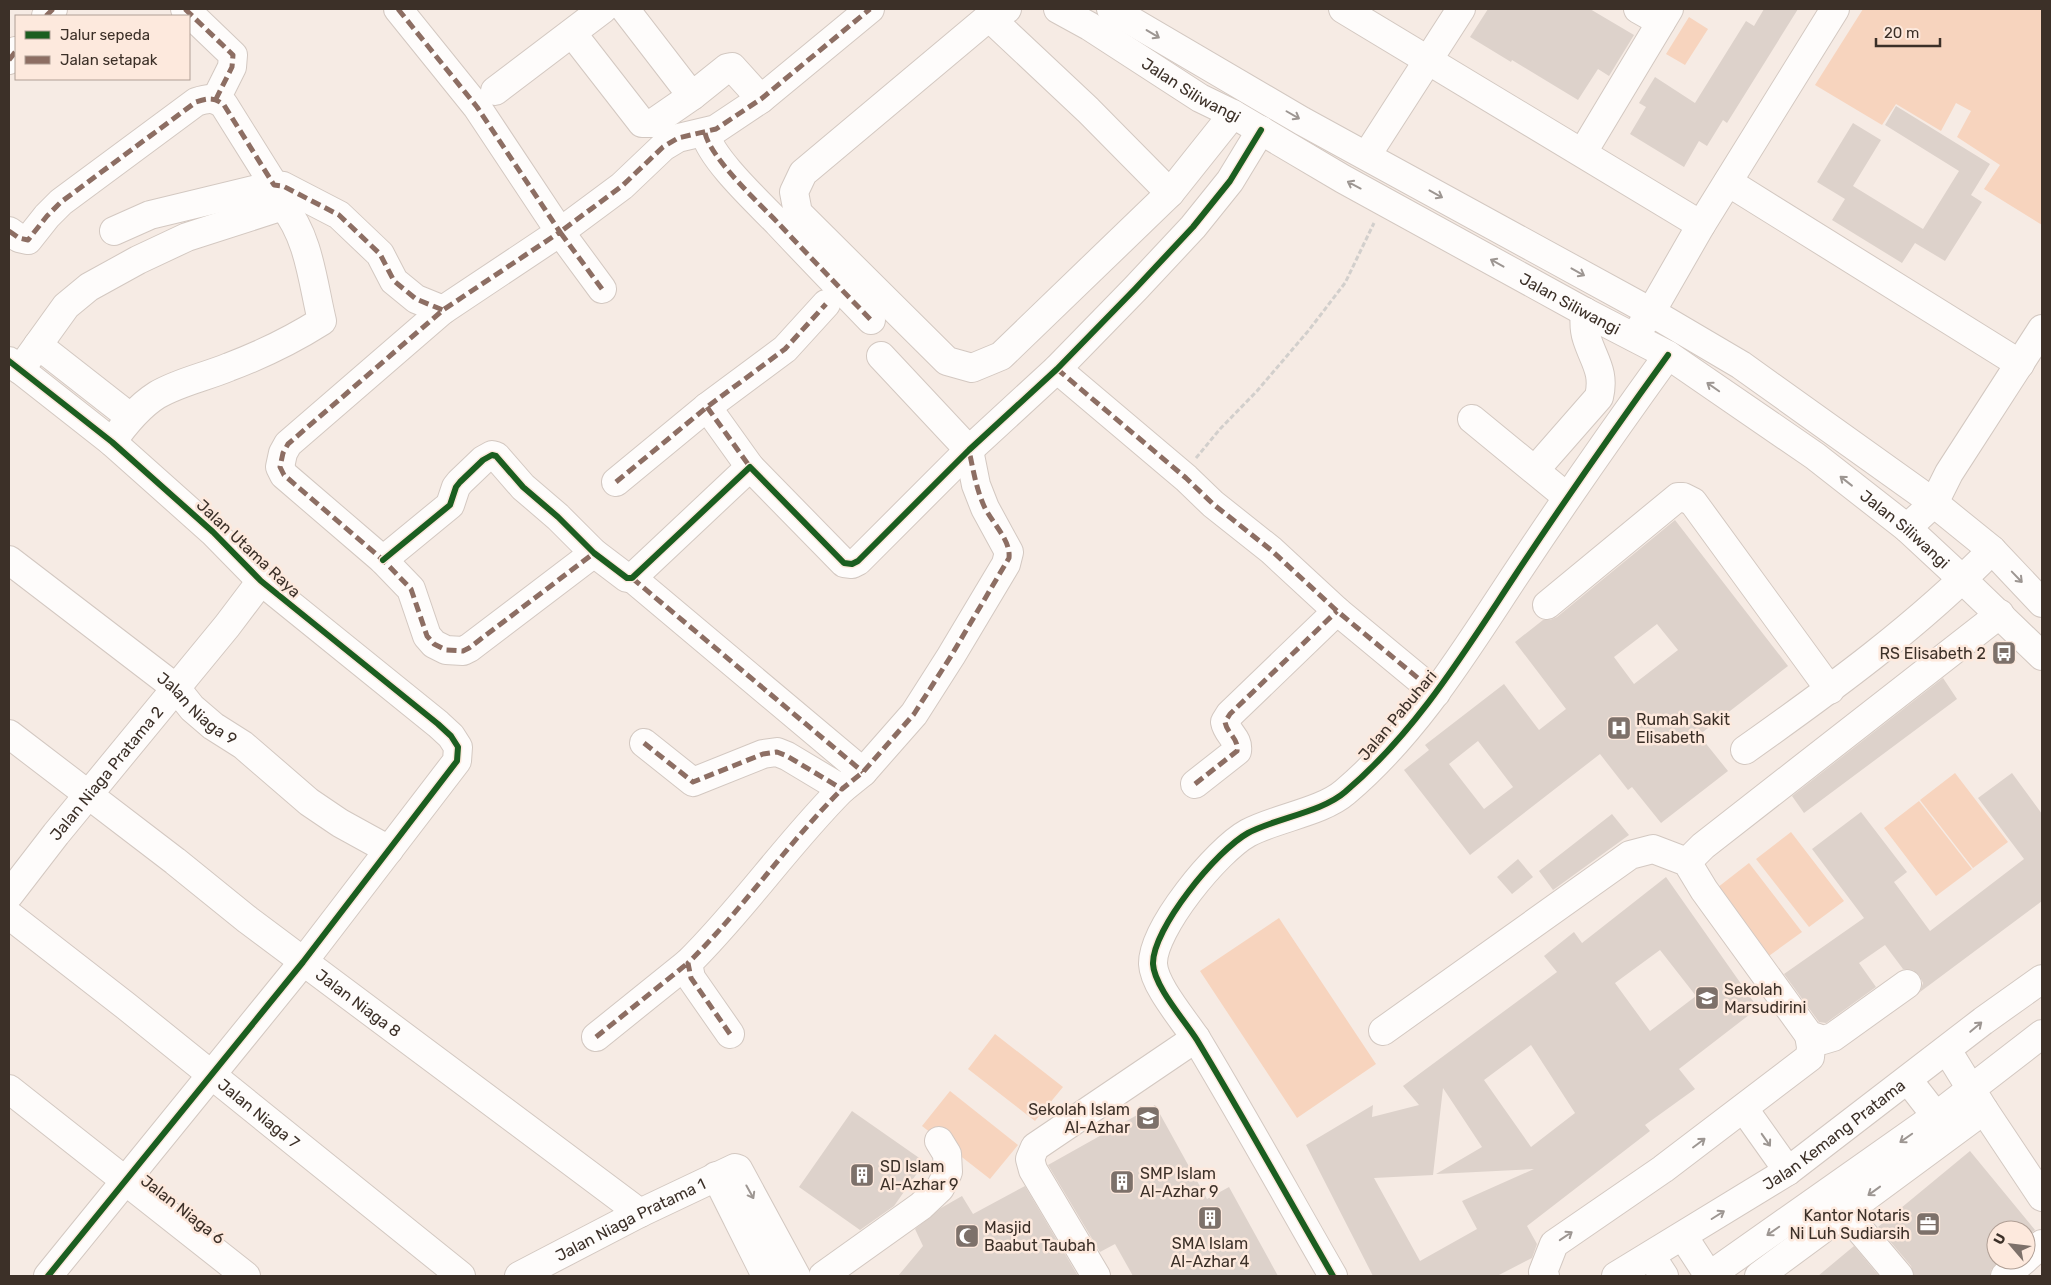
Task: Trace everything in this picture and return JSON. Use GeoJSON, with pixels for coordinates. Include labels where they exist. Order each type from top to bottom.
{"type":"FeatureCollection","features":[{"type":"Feature","properties":{"kind":"street"},"geometry":{"type":"LineString","coordinates":[[185,9],[232,55],[232,67],[216,99]]}},
{"type":"Feature","properties":{"kind":"street"},"geometry":{"type":"LineString","coordinates":[[398,9],[477,106],[560,232],[602,289]]}},
{"type":"Feature","properties":{"kind":"street"},"geometry":{"type":"LineString","coordinates":[[495,91],[603,9]]}},
{"type":"Feature","properties":{"kind":"street"},"geometry":{"type":"LineString","coordinates":[[625,9],[692,96]]}},
{"type":"Feature","properties":{"kind":"street"},"geometry":{"type":"LineString","coordinates":[[594,553],[462,651],[446,650],[434,644],[427,636],[412,589],[383,560],[284,475],[280,467],[281,459],[288,444],[443,310],[560,232],[622,186],[663,147],[678,138],[705,133],[724,124],[761,99],[870,9]]}},
{"type":"Feature","properties":{"kind":"street","name":"Jalan Siliwangi"},"geometry":{"type":"LineString","coordinates":[[1058,9],[1089,26],[1200,98],[1233,114],[1384,201],[1585,312],[1668,355],[1815,456],[1906,528],[1964,580],[2042,656]]}},
{"type":"Feature","properties":{"kind":"street","name":"Jalan Siliwangi"},"geometry":{"type":"LineString","coordinates":[[1111,9],[1302,120],[1651,312],[1741,364],[1934,503],[1992,550],[2042,603]]}},
{"type":"Feature","properties":{"kind":"street"},"geometry":{"type":"LineString","coordinates":[[1343,9],[1429,59],[1701,225]]}},
{"type":"Feature","properties":{"kind":"street"},"geometry":{"type":"LineString","coordinates":[[1367,155],[1461,9]]}},
{"type":"Feature","properties":{"kind":"street"},"geometry":{"type":"LineString","coordinates":[[1583,152],[1665,16],[1638,9]]}},
{"type":"Feature","properties":{"kind":"street"},"geometry":{"type":"LineString","coordinates":[[1634,337],[1835,9]]}},
{"type":"Feature","properties":{"kind":"street"},"geometry":{"type":"LineString","coordinates":[[1170,193],[1088,110],[998,13],[804,173],[794,192],[798,213],[940,354],[948,361],[972,368],[1000,356],[1170,193],[1233,114]]}},
{"type":"Feature","properties":{"kind":"street"},"geometry":{"type":"LineString","coordinates":[[572,33],[642,123],[653,123],[692,96],[727,68],[732,67],[761,99]]}},
{"type":"Feature","properties":{"kind":"street"},"geometry":{"type":"LineString","coordinates":[[9,231],[19,238],[28,240],[61,202],[196,102],[208,98],[216,99],[224,105],[274,185]]}},
{"type":"Feature","properties":{"kind":"street"},"geometry":{"type":"LineString","coordinates":[[707,407],[750,467],[844,563],[852,564],[858,561],[969,450],[1057,369],[1136,289],[1192,227],[1230,181],[1261,130]]}},
{"type":"Feature","properties":{"kind":"street"},"geometry":{"type":"LineString","coordinates":[[705,133],[714,152],[741,184],[871,320]]}},
{"type":"Feature","properties":{"kind":"street"},"geometry":{"type":"LineString","coordinates":[[1728,182],[2020,364]]}},
{"type":"Feature","properties":{"kind":"street"},"geometry":{"type":"LineString","coordinates":[[114,230],[150,215],[274,185],[283,186],[339,215],[380,254],[394,281],[416,300],[443,310]]}},
{"type":"Feature","properties":{"kind":"street","name":"Jalan Utama Raya"},"geometry":{"type":"LineString","coordinates":[[112,442],[130,418],[162,393],[281,346],[322,322],[304,246],[289,213],[283,206],[187,237],[103,278],[88,287],[66,306],[38,345],[14,365],[112,442],[213,532],[262,581],[451,736],[458,748],[457,761],[388,850]]}},
{"type":"Feature","properties":{"kind":"street"},"geometry":{"type":"LineString","coordinates":[[616,482],[707,407],[785,349],[826,304]]}},
{"type":"Feature","properties":{"kind":"street"},"geometry":{"type":"LineString","coordinates":[[1535,470],[1599,397],[1602,385],[1597,361],[1584,328],[1585,312]]}},
{"type":"Feature","properties":{"kind":"street"},"geometry":{"type":"LineString","coordinates":[[1906,528],[1934,503],[1949,473],[2042,329]]}},
{"type":"Feature","properties":{"kind":"street"},"geometry":{"type":"LineString","coordinates":[[38,345],[130,418]]}},
{"type":"Feature","properties":{"kind":"street","name":"Jalan Pabuhari"},"geometry":{"type":"LineString","coordinates":[[1333,1276],[1196,1038],[1157,980],[1153,966],[1155,947],[1170,918],[1204,872],[1245,835],[1338,798],[1365,775],[1396,742],[1436,693],[1567,497],[1668,355]]}},
{"type":"Feature","properties":{"kind":"street"},"geometry":{"type":"LineString","coordinates":[[596,1037],[688,964],[736,912],[810,821],[842,789],[863,772],[914,714],[952,656],[1009,558],[1008,547],[985,508],[976,485],[969,450],[881,356]]}},
{"type":"Feature","properties":{"kind":"street"},"geometry":{"type":"LineString","coordinates":[[1057,369],[1214,504],[1271,550],[1337,611],[1436,693]]}},
{"type":"Feature","properties":{"kind":"street"},"geometry":{"type":"LineString","coordinates":[[1472,419],[1567,497]]}},
{"type":"Feature","properties":{"kind":"street"},"geometry":{"type":"LineString","coordinates":[[383,560],[450,505],[454,492],[460,482],[483,460],[492,455],[496,456],[523,487],[558,517],[594,553],[623,576],[632,578],[863,772]]}},
{"type":"Feature","properties":{"kind":"street"},"geometry":{"type":"LineString","coordinates":[[632,578],[750,467]]}},
{"type":"Feature","properties":{"kind":"street"},"geometry":{"type":"LineString","coordinates":[[1547,605],[1678,497],[1683,497],[1693,502],[1830,690]]}},
{"type":"Feature","properties":{"kind":"street"},"geometry":{"type":"LineString","coordinates":[[1745,750],[1830,690],[1964,580],[1992,550]]}},
{"type":"Feature","properties":{"kind":"street","name":"Jalan Niaga 9"},"geometry":{"type":"LineString","coordinates":[[9,560],[176,688],[192,708],[213,726],[243,745],[309,802],[340,823],[388,850]]}},
{"type":"Feature","properties":{"kind":"street","name":"Jalan Niaga Pratama 2"},"geometry":{"type":"LineString","coordinates":[[9,895],[56,834],[262,581]]}},
{"type":"Feature","properties":{"kind":"street"},"geometry":{"type":"LineString","coordinates":[[1195,784],[1237,751],[1238,745],[1235,738],[1226,728],[1225,722],[1230,714],[1337,611]]}},
{"type":"Feature","properties":{"kind":"street"},"geometry":{"type":"LineString","coordinates":[[1687,862],[1704,846],[2000,614]]}},
{"type":"Feature","properties":{"kind":"street","name":"Jalan Niaga 8"},"geometry":{"type":"LineString","coordinates":[[9,734],[303,962],[640,1213]]}},
{"type":"Feature","properties":{"kind":"street"},"geometry":{"type":"LineString","coordinates":[[644,743],[694,782],[764,754],[777,752],[842,789]]}},
{"type":"Feature","properties":{"kind":"street"},"geometry":{"type":"LineString","coordinates":[[1383,1032],[1630,855],[1653,849],[1687,862],[1704,890],[1809,1035],[1810,1057],[1663,1169],[1554,1244],[1543,1272],[1545,1276]]}},
{"type":"Feature","properties":{"kind":"street"},"geometry":{"type":"LineString","coordinates":[[48,1276],[303,962],[388,850]]}},
{"type":"Feature","properties":{"kind":"street","name":"Jalan Niaga 7"},"geometry":{"type":"LineString","coordinates":[[9,916],[126,1006],[461,1276]]}},
{"type":"Feature","properties":{"kind":"street"},"geometry":{"type":"LineString","coordinates":[[688,964],[691,978],[730,1034]]}},
{"type":"Feature","properties":{"kind":"street","name":"Jalan Kemang Pratama"},"geometry":{"type":"LineString","coordinates":[[1616,1276],[1657,1266],[1683,1236],[1788,1171],[1983,1021],[2042,979]]}},
{"type":"Feature","properties":{"kind":"street"},"geometry":{"type":"LineString","coordinates":[[1809,1035],[1823,1040],[1833,1038],[1907,984]]}},
{"type":"Feature","properties":{"kind":"street"},"geometry":{"type":"LineString","coordinates":[[1758,1276],[1845,1212],[1978,1099],[2042,1034]]}},
{"type":"Feature","properties":{"kind":"street"},"geometry":{"type":"LineString","coordinates":[[1096,1276],[1033,1170],[1030,1159],[1035,1147],[1196,1038]]}},
{"type":"Feature","properties":{"kind":"street"},"geometry":{"type":"LineString","coordinates":[[1947,1050],[2042,1197]]}},
{"type":"Feature","properties":{"kind":"street"},"geometry":{"type":"LineString","coordinates":[[1908,1080],[1936,1116]]}},
{"type":"Feature","properties":{"kind":"street","name":"Jalan Niaga 6"},"geometry":{"type":"LineString","coordinates":[[9,1089],[246,1276]]}},
{"type":"Feature","properties":{"kind":"street"},"geometry":{"type":"LineString","coordinates":[[1683,1236],[1709,1276],[1936,1116],[1978,1099]]}},
{"type":"Feature","properties":{"kind":"street"},"geometry":{"type":"LineString","coordinates":[[1744,1109],[1788,1171]]}},
{"type":"Feature","properties":{"kind":"street"},"geometry":{"type":"LineString","coordinates":[[823,1276],[921,1206],[940,1188],[948,1172],[947,1154],[939,1140]]}},
{"type":"Feature","properties":{"kind":"street","name":"Jalan Niaga Pratama 1"},"geometry":{"type":"LineString","coordinates":[[519,1276],[640,1213],[735,1168],[738,1170],[796,1276]]}},
{"type":"Feature","properties":{"kind":"street"},"geometry":{"type":"LineString","coordinates":[[716,1176],[766,1276]]}},
{"type":"Feature","properties":{"kind":"street"},"geometry":{"type":"LineString","coordinates":[[1845,1212],[1899,1276]]}},
{"type":"Feature","properties":{"kind":"path"},"geometry":{"type":"LineString","coordinates":[[1186,478],[1200,452],[1257,391],[1345,283],[1384,201]]}},
{"type":"Feature","properties":{"kind":"shaded area"},"geometry":{"type":"Polygon","coordinates":[[[1863,9],[2042,9],[2042,225],[1984,189],[2000,165],[1957,137],[1971,111],[1956,103],[1941,131],[1896,104],[1882,125],[1815,85],[1863,9]]]}},
{"type":"Feature","properties":{"kind":"shaded area"},"geometry":{"type":"Polygon","coordinates":[[[1689,17],[1708,29],[1685,65],[1666,54],[1689,17]]]}},
{"type":"Feature","properties":{"kind":"shaded area"},"geometry":{"type":"Polygon","coordinates":[[[1955,773],[2008,842],[1973,868],[1920,800],[1955,773]]]}},
{"type":"Feature","properties":{"kind":"shaded area"},"geometry":{"type":"Polygon","coordinates":[[[1919,801],[1972,869],[1936,896],[1884,828],[1919,801]]]}},
{"type":"Feature","properties":{"kind":"shaded area"},"geometry":{"type":"Polygon","coordinates":[[[1791,832],[1844,901],[1809,927],[1756,859],[1791,832]]]}},
{"type":"Feature","properties":{"kind":"shaded area"},"geometry":{"type":"Polygon","coordinates":[[[1749,863],[1802,932],[1766,958],[1713,891],[1749,863]]]}},
{"type":"Feature","properties":{"kind":"shaded area"},"geometry":{"type":"Polygon","coordinates":[[[1279,918],[1376,1064],[1297,1118],[1200,971],[1279,918]]]}},
{"type":"Feature","properties":{"kind":"shaded area"},"geometry":{"type":"Polygon","coordinates":[[[995,1034],[1063,1087],[1035,1121],[968,1069],[995,1034]]]}},
{"type":"Feature","properties":{"kind":"shaded area"},"geometry":{"type":"Polygon","coordinates":[[[950,1091],[1018,1145],[990,1179],[922,1126],[950,1091]]]}},
{"type":"Feature","properties":{"kind":"building"},"geometry":{"type":"Polygon","coordinates":[[[1488,9],[1590,9],[1634,35],[1609,76],[1598,69],[1578,100],[1470,37],[1488,9]]]}},
{"type":"Feature","properties":{"kind":"building"},"geometry":{"type":"Polygon","coordinates":[[[1764,9],[1798,9],[1727,123],[1723,120],[1707,146],[1699,141],[1684,167],[1630,134],[1646,107],[1639,103],[1655,77],[1695,103],[1746,21],[1754,26],[1764,9]]]}},
{"type":"Feature","properties":{"kind":"building"},"geometry":{"type":"Polygon","coordinates":[[[1896,106],[1990,164],[1971,195],[1982,202],[1945,261],[1915,243],[1902,263],[1832,220],[1845,199],[1817,182],[1853,123],[1881,140],[1853,186],[1923,229],[1959,171],[1885,125],[1896,106]]]}},
{"type":"Feature","properties":{"kind":"building"},"geometry":{"type":"Polygon","coordinates":[[[1675,520],[1788,666],[1699,735],[1728,771],[1661,823],[1632,787],[1628,790],[1600,754],[1470,855],[1404,770],[1429,750],[1425,745],[1504,684],[1539,730],[1566,709],[1515,642],[1543,620],[1557,617],[1675,520]],[[1657,624],[1614,657],[1634,684],[1678,650],[1657,624]],[[1478,741],[1449,764],[1484,809],[1513,787],[1478,741]]]}},
{"type":"Feature","properties":{"kind":"building"},"geometry":{"type":"Polygon","coordinates":[[[1943,678],[1957,699],[1804,813],[1792,796],[1943,678]]]}},
{"type":"Feature","properties":{"kind":"building"},"geometry":{"type":"Polygon","coordinates":[[[2012,773],[2042,814],[2042,901],[1920,992],[1923,983],[1919,975],[1913,970],[1903,969],[1885,945],[1859,963],[1876,987],[1826,1023],[1819,1022],[1784,974],[1864,918],[1812,849],[1861,812],[1907,872],[1894,882],[1930,931],[2024,859],[1978,798],[2012,773]]]}},
{"type":"Feature","properties":{"kind":"building"},"geometry":{"type":"Polygon","coordinates":[[[1612,814],[1629,835],[1553,890],[1539,871],[1612,814]]]}},
{"type":"Feature","properties":{"kind":"building"},"geometry":{"type":"Polygon","coordinates":[[[1518,859],[1533,877],[1512,894],[1497,877],[1518,859]]]}},
{"type":"Feature","properties":{"kind":"building"},"geometry":{"type":"Polygon","coordinates":[[[1666,877],[1758,1008],[1679,1069],[1695,1089],[1645,1125],[1650,1131],[1527,1226],[1537,1244],[1532,1258],[1497,1276],[1373,1276],[1306,1145],[1373,1105],[1372,1117],[1419,1105],[1403,1086],[1557,972],[1544,956],[1574,932],[1582,943],[1666,877]],[[1660,950],[1615,983],[1650,1031],[1696,996],[1660,950]],[[1531,1045],[1484,1080],[1531,1147],[1575,1113],[1531,1045]],[[1443,1088],[1433,1175],[1374,1178],[1420,1261],[1477,1229],[1462,1201],[1534,1169],[1436,1174],[1482,1147],[1443,1088]]]}},
{"type":"Feature","properties":{"kind":"building"},"geometry":{"type":"Polygon","coordinates":[[[1155,1105],[1207,1199],[1229,1187],[1278,1276],[1133,1276],[1115,1244],[1100,1252],[1048,1165],[1155,1105]]]}},
{"type":"Feature","properties":{"kind":"building","name":"SD Islam Al-Azhar 9"},"geometry":{"type":"Polygon","coordinates":[[[852,1111],[925,1162],[894,1206],[860,1230],[799,1187],[852,1111]]]}},
{"type":"Feature","properties":{"kind":"building"},"geometry":{"type":"Polygon","coordinates":[[[1970,1151],[2027,1220],[1986,1220],[1986,1270],[1991,1270],[1990,1276],[1914,1276],[1911,1266],[1878,1227],[1970,1151]]]}},
{"type":"Feature","properties":{"kind":"building"},"geometry":{"type":"Polygon","coordinates":[[[1025,1186],[1078,1276],[898,1276],[923,1246],[915,1229],[941,1208],[962,1196],[973,1214],[1025,1186]]]}},
{"type":"Feature","properties":{"kind":"building"},"geometry":{"type":"Polygon","coordinates":[[[1854,1246],[1879,1276],[1818,1276],[1854,1246]]]}},
{"type":"Feature","properties":{"kind":"marked path"},"geometry":{"type":"LineString","coordinates":[[47,15],[53,9]]}},
{"type":"Feature","properties":{"kind":"marked path"},"geometry":{"type":"LineString","coordinates":[[185,9],[233,55],[232,67],[216,99]]}},
{"type":"Feature","properties":{"kind":"marked path"},"geometry":{"type":"LineString","coordinates":[[398,9],[477,107],[560,232],[443,310],[288,444],[283,453],[280,467],[284,475],[383,560],[411,589],[427,636],[434,644],[446,650],[463,651],[469,648],[594,553]]}},
{"type":"Feature","properties":{"kind":"marked path"},"geometry":{"type":"LineString","coordinates":[[602,289],[560,232],[622,186],[663,147],[678,138],[716,129],[761,99],[870,9]]}},
{"type":"Feature","properties":{"kind":"marked path"},"geometry":{"type":"LineString","coordinates":[[9,60],[15,52]]}},
{"type":"Feature","properties":{"kind":"marked path"},"geometry":{"type":"LineString","coordinates":[[9,231],[19,238],[28,240],[61,202],[196,102],[214,99],[224,105],[274,185],[283,186],[339,215],[380,254],[394,281],[416,299],[443,310]]}},
{"type":"Feature","properties":{"kind":"marked path"},"geometry":{"type":"LineString","coordinates":[[705,133],[709,144],[726,168],[871,320]]}},
{"type":"Feature","properties":{"kind":"marked path"},"geometry":{"type":"LineString","coordinates":[[616,482],[707,407],[785,349],[826,304]]}},
{"type":"Feature","properties":{"kind":"marked path"},"geometry":{"type":"LineString","coordinates":[[1057,369],[1186,478],[1213,504],[1271,550],[1337,611],[1436,693]]}},
{"type":"Feature","properties":{"kind":"marked path"},"geometry":{"type":"LineString","coordinates":[[707,407],[750,467]]}},
{"type":"Feature","properties":{"kind":"marked path"},"geometry":{"type":"LineString","coordinates":[[644,743],[693,782],[763,754],[777,752],[842,789],[863,772],[914,714],[1009,558],[1009,551],[1004,538],[981,499],[969,450]]}},
{"type":"Feature","properties":{"kind":"marked path"},"geometry":{"type":"LineString","coordinates":[[632,578],[863,772]]}},
{"type":"Feature","properties":{"kind":"marked path"},"geometry":{"type":"LineString","coordinates":[[1195,784],[1237,751],[1235,739],[1225,722],[1230,714],[1337,611]]}},
{"type":"Feature","properties":{"kind":"marked path"},"geometry":{"type":"LineString","coordinates":[[730,1034],[691,978],[688,963],[728,921],[802,832],[842,789]]}},
{"type":"Feature","properties":{"kind":"marked path"},"geometry":{"type":"LineString","coordinates":[[596,1037],[688,963]]}},
{"type":"Feature","properties":{"kind":"cycle path"},"geometry":{"type":"LineString","coordinates":[[383,560],[450,505],[456,487],[460,482],[483,460],[492,455],[496,456],[523,487],[558,517],[594,553],[627,578],[632,578],[750,467],[844,563],[852,564],[858,561],[969,450],[1057,369],[1135,289],[1193,227],[1230,181],[1261,130]]}},
{"type":"Feature","properties":{"kind":"cycle path"},"geometry":{"type":"LineString","coordinates":[[1333,1276],[1197,1040],[1164,993],[1153,964],[1156,949],[1163,931],[1188,892],[1235,842],[1259,828],[1312,810],[1335,799],[1371,768],[1395,743],[1417,717],[1458,661],[1534,546],[1668,355]]}},
{"type":"Feature","properties":{"kind":"cycle path"},"geometry":{"type":"LineString","coordinates":[[9,361],[112,442],[213,532],[261,581],[438,724],[451,736],[458,747],[457,761],[303,962],[48,1276]]}},
{"type":"Feature","properties":{"kind":"place","name":"RS Elisabeth 2"},"geometry":{"type":"Point","coordinates":[2004,653]}},
{"type":"Feature","properties":{"kind":"place","name":"Rumah Sakit Elisabeth"},"geometry":{"type":"Point","coordinates":[1619,728]}},
{"type":"Feature","properties":{"kind":"place","name":"Sekolah Marsudirini"},"geometry":{"type":"Point","coordinates":[1707,998]}},
{"type":"Feature","properties":{"kind":"place","name":"Sekolah Islam Al-Azhar"},"geometry":{"type":"Point","coordinates":[1148,1118]}},
{"type":"Feature","properties":{"kind":"place","name":"SD Islam Al-Azhar 9"},"geometry":{"type":"Point","coordinates":[862,1175]}},
{"type":"Feature","properties":{"kind":"place","name":"SMP Islam Al-Azhar 9"},"geometry":{"type":"Point","coordinates":[1122,1182]}},
{"type":"Feature","properties":{"kind":"place","name":"SMA Islam Al-Azhar 4"},"geometry":{"type":"Point","coordinates":[1210,1218]}},
{"type":"Feature","properties":{"kind":"place","name":"Kantor Notaris Ni Luh Sudiarsih"},"geometry":{"type":"Point","coordinates":[1928,1224]}},
{"type":"Feature","properties":{"kind":"place","name":"Masjid Baabut Taubah"},"geometry":{"type":"Point","coordinates":[967,1236]}}]}
